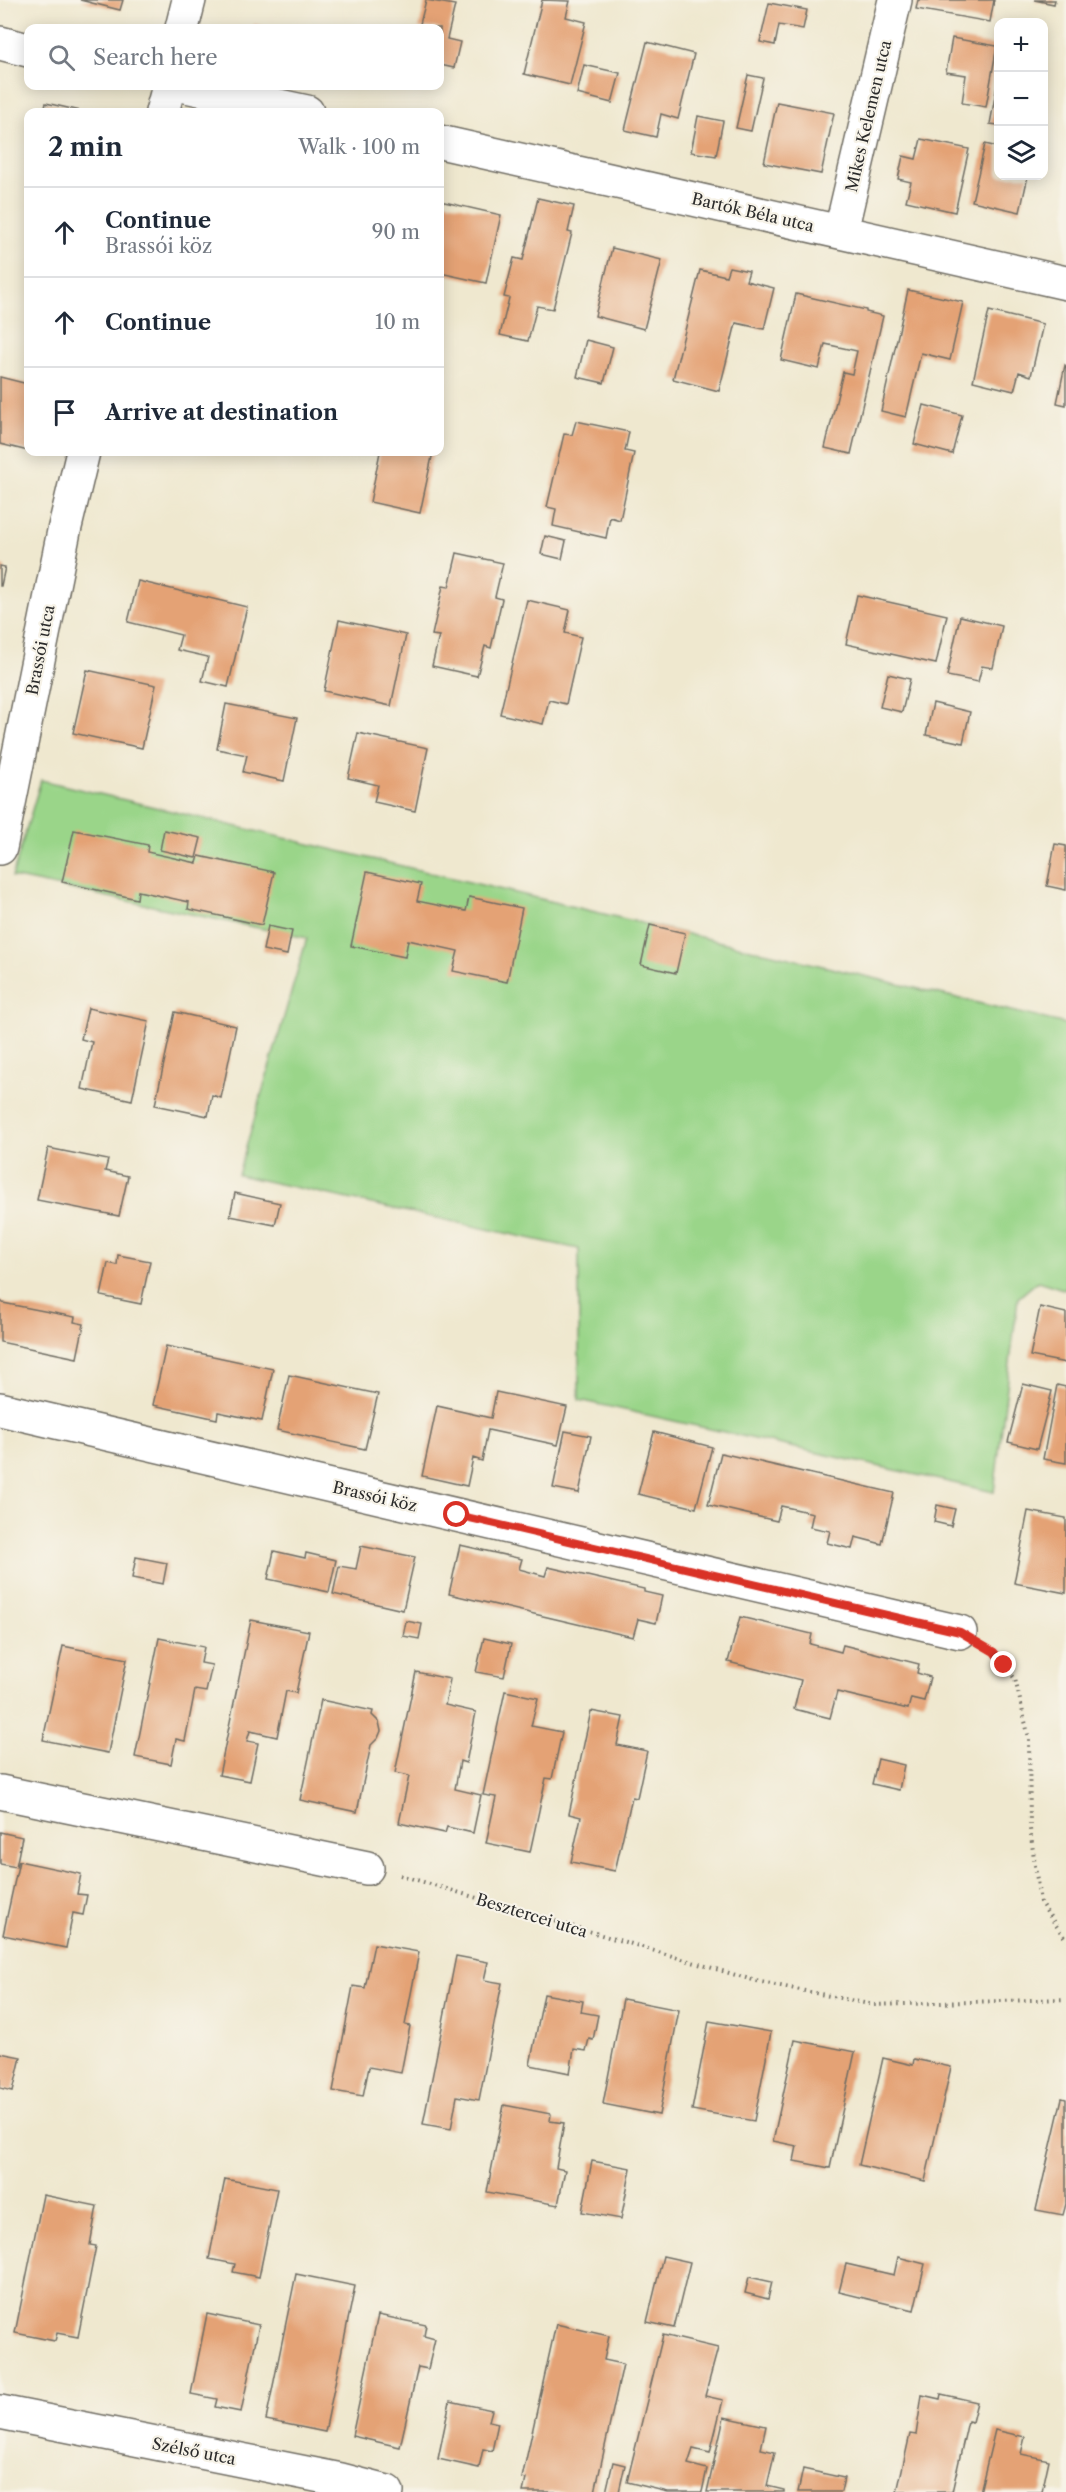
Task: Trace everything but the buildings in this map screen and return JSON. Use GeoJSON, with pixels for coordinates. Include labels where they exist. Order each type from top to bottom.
{"type":"FeatureCollection","features":[{"type":"Feature","properties":{"kind":"street"},"geometry":{"type":"LineString","coordinates":[[183,24],[189,0]]}},
{"type":"Feature","properties":{"kind":"street","name":"Mikes Kelemen utca"},"geometry":{"type":"LineString","coordinates":[[841,231],[895,0]]}},
{"type":"Feature","properties":{"kind":"street"},"geometry":{"type":"LineString","coordinates":[[0,43],[24,49]]}},
{"type":"Feature","properties":{"kind":"street"},"geometry":{"type":"LineString","coordinates":[[163,108],[168,90]]}},
{"type":"Feature","properties":{"kind":"street"},"geometry":{"type":"LineString","coordinates":[[205,90],[288,108]]}},
{"type":"Feature","properties":{"kind":"street","name":"Bartók Béla utca"},"geometry":{"type":"LineString","coordinates":[[444,143],[1066,282]]}},
{"type":"Feature","properties":{"kind":"street","name":"Brassói utca"},"geometry":{"type":"LineString","coordinates":[[0,848],[64,531],[82,456]]}},
{"type":"Feature","properties":{"kind":"street","name":"Brassói köz"},"geometry":{"type":"LineString","coordinates":[[0,1409],[960,1632]]}},
{"type":"Feature","properties":{"kind":"street"},"geometry":{"type":"LineString","coordinates":[[0,1792],[367,1868]]}},
{"type":"Feature","properties":{"kind":"street","name":"Szélső utca"},"geometry":{"type":"LineString","coordinates":[[0,2412],[341,2480],[387,2492]]}},
{"type":"Feature","properties":{"kind":"path"},"geometry":{"type":"LineString","coordinates":[[960,1632],[994,1652],[1015,1679],[1029,1738],[1030,1829],[1040,1902],[1066,1940]]}},
{"type":"Feature","properties":{"kind":"path","name":"Besztercei utca"},"geometry":{"type":"LineString","coordinates":[[367,1868],[756,1981],[874,2005],[1066,1999]]}},
{"type":"Feature","properties":{"kind":"green space"},"geometry":{"type":"Polygon","coordinates":[[[41,780],[1066,1024],[1066,1290],[1038,1281],[1018,1298],[994,1492],[579,1400],[579,1249],[238,1175],[307,938],[12,877],[41,780]]]}},
{"type":"Feature","properties":{"kind":"route"},"geometry":{"type":"LineString","coordinates":[[457,1515],[960,1632],[994,1652],[1004,1665]]}}]}
